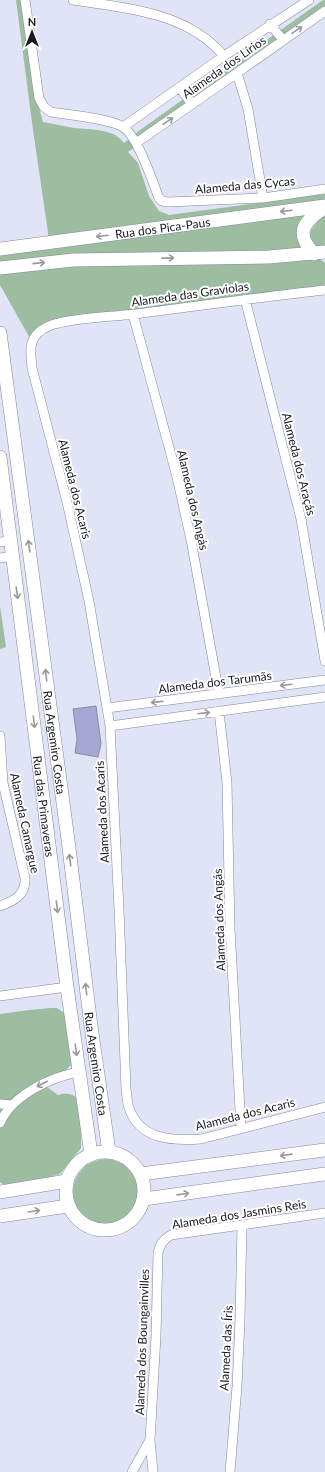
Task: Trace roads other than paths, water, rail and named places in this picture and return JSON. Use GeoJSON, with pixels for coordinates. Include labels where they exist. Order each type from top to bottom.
{"type":"FeatureCollection","features":[{"type":"Feature","properties":{"kind":"street"},"geometry":{"type":"LineString","coordinates":[[25,0],[39,98],[44,107],[51,112],[104,120],[123,127],[136,143]]}},
{"type":"Feature","properties":{"kind":"street"},"geometry":{"type":"LineString","coordinates":[[73,0],[149,13],[184,24],[216,47],[224,56]]}},
{"type":"Feature","properties":{"kind":"street","name":"Alameda dos Lírios"},"geometry":{"type":"LineString","coordinates":[[123,127],[270,24],[309,0]]}},
{"type":"Feature","properties":{"kind":"street","name":"Alameda dos Lírios"},"geometry":{"type":"LineString","coordinates":[[136,143],[325,11]]}},
{"type":"Feature","properties":{"kind":"street"},"geometry":{"type":"LineString","coordinates":[[270,24],[283,40]]}},
{"type":"Feature","properties":{"kind":"street"},"geometry":{"type":"LineString","coordinates":[[237,73],[248,109],[262,198]]}},
{"type":"Feature","properties":{"kind":"street"},"geometry":{"type":"LineString","coordinates":[[180,88],[192,104]]}},
{"type":"Feature","properties":{"kind":"street","name":"Alameda das Cycas"},"geometry":{"type":"LineString","coordinates":[[136,143],[159,198],[162,201],[262,198],[325,189]]}},
{"type":"Feature","properties":{"kind":"street"},"geometry":{"type":"LineString","coordinates":[[321,254],[304,241],[303,232],[305,224],[310,217],[325,207]]}},
{"type":"Feature","properties":{"kind":"street","name":"Rua dos Pica-Paus"},"geometry":{"type":"LineString","coordinates":[[0,249],[325,207]]}},
{"type":"Feature","properties":{"kind":"street"},"geometry":{"type":"LineString","coordinates":[[0,268],[73,260],[269,257],[321,254]]}},
{"type":"Feature","properties":{"kind":"street","name":"Alameda das Graviolas"},"geometry":{"type":"LineString","coordinates":[[58,323],[71,320],[134,314],[325,290]]}},
{"type":"Feature","properties":{"kind":"street","name":"Alameda dos Araçás"},"geometry":{"type":"LineString","coordinates":[[245,299],[301,519],[325,661]]}},
{"type":"Feature","properties":{"kind":"street","name":"Alameda dos Angás"},"geometry":{"type":"LineString","coordinates":[[134,314],[179,484],[191,540],[219,694]]}},
{"type":"Feature","properties":{"kind":"street","name":"Alameda dos Acaris"},"geometry":{"type":"LineString","coordinates":[[58,323],[37,333],[32,342],[30,353],[32,368],[89,601],[108,708],[119,909],[126,1089],[129,1108],[135,1121],[147,1132],[163,1139],[182,1141],[201,1139],[325,1107]]}},
{"type":"Feature","properties":{"kind":"street","name":"Rua Argemiro Costa"},"geometry":{"type":"LineString","coordinates":[[0,332],[68,840],[90,1026],[109,1152]]}},
{"type":"Feature","properties":{"kind":"street","name":"Rua das Primaveras"},"geometry":{"type":"LineString","coordinates":[[0,457],[6,557],[49,842],[67,987],[91,1154]]}},
{"type":"Feature","properties":{"kind":"street","name":"Alameda dos Tarumãs"},"geometry":{"type":"LineString","coordinates":[[108,708],[325,680]]}},
{"type":"Feature","properties":{"kind":"street"},"geometry":{"type":"LineString","coordinates":[[271,687],[273,704]]}},
{"type":"Feature","properties":{"kind":"street"},"geometry":{"type":"LineString","coordinates":[[110,726],[325,697]]}},
{"type":"Feature","properties":{"kind":"street","name":"Alameda dos Angás"},"geometry":{"type":"LineString","coordinates":[[219,711],[227,783],[230,928],[241,1128]]}},
{"type":"Feature","properties":{"kind":"street","name":"Alameda Camargue"},"geometry":{"type":"LineString","coordinates":[[0,736],[1,783],[25,878],[24,890],[15,899],[0,906]]}},
{"type":"Feature","properties":{"kind":"street"},"geometry":{"type":"LineString","coordinates":[[49,842],[68,840]]}},
{"type":"Feature","properties":{"kind":"street"},"geometry":{"type":"LineString","coordinates":[[0,996],[67,987]]}},
{"type":"Feature","properties":{"kind":"street"},"geometry":{"type":"LineString","coordinates":[[73,1024],[84,1023],[90,1026]]}},
{"type":"Feature","properties":{"kind":"street"},"geometry":{"type":"LineString","coordinates":[[0,1122],[12,1105],[41,1084],[79,1072]]}},
{"type":"Feature","properties":{"kind":"street"},"geometry":{"type":"LineString","coordinates":[[0,1104],[12,1105]]}},
{"type":"Feature","properties":{"kind":"street"},"geometry":{"type":"LineString","coordinates":[[141,1174],[325,1150]]}},
{"type":"Feature","properties":{"kind":"street"},"geometry":{"type":"LineString","coordinates":[[109,1152],[122,1156],[128,1160],[141,1174],[144,1182],[144,1199],[136,1217],[119,1228],[101,1230],[88,1226],[76,1218],[68,1206],[66,1194],[67,1181],[72,1170],[80,1161],[91,1154],[109,1152]]}},
{"type":"Feature","properties":{"kind":"street"},"geometry":{"type":"LineString","coordinates":[[144,1199],[325,1174]]}},
{"type":"Feature","properties":{"kind":"street"},"geometry":{"type":"LineString","coordinates":[[0,1192],[67,1181]]}},
{"type":"Feature","properties":{"kind":"street"},"geometry":{"type":"LineString","coordinates":[[0,1216],[68,1206]]}},
{"type":"Feature","properties":{"kind":"street","name":"Alameda dos Jasmins Reis"},"geometry":{"type":"LineString","coordinates":[[160,1244],[171,1235],[325,1213]]}},
{"type":"Feature","properties":{"kind":"street","name":"Alameda das Íris"},"geometry":{"type":"LineString","coordinates":[[230,1472],[240,1327],[242,1225]]}},
{"type":"Feature","properties":{"kind":"street","name":"Alameda dos Boungainvilles"},"geometry":{"type":"LineString","coordinates":[[153,1472],[150,1440],[156,1336],[158,1253],[160,1244]]}},
{"type":"Feature","properties":{"kind":"street","name":"Alameda dos Boungainvilles"},"geometry":{"type":"LineString","coordinates":[[132,1472],[150,1440]]}}]}
